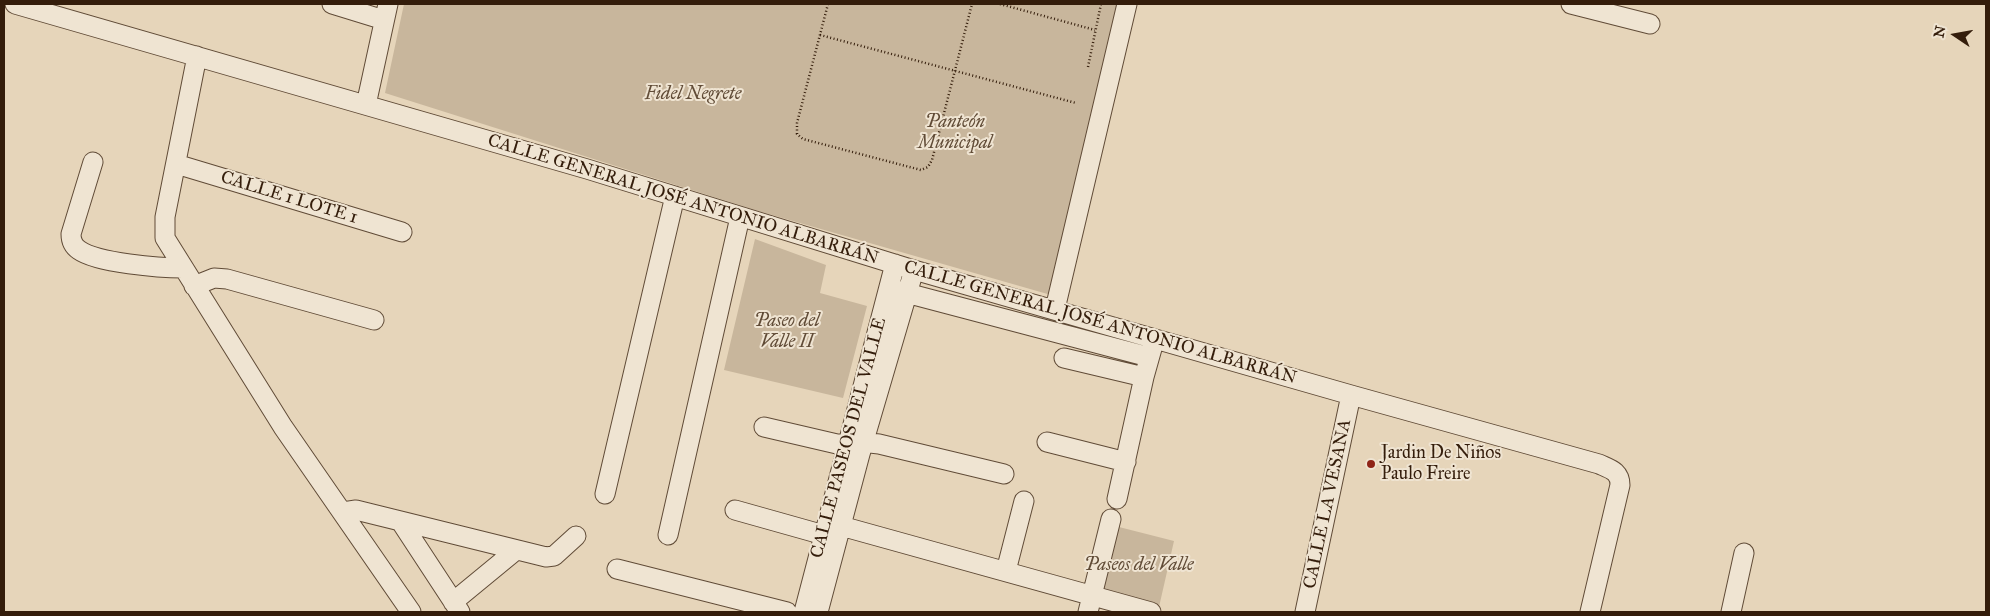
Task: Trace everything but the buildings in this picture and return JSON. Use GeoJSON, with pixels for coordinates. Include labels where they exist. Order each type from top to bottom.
{"type":"FeatureCollection","features":[{"type":"Feature","properties":{"kind":"street","name":"CALLE GENERAL JOSÉ ANTONIO ALBARRÁN"},"geometry":{"type":"LineString","coordinates":[[15,4],[366,104],[914,270],[1056,309],[1152,348],[1351,396],[1612,469],[1619,476],[1619,491],[1590,612]]}},
{"type":"Feature","properties":{"kind":"street"},"geometry":{"type":"LineString","coordinates":[[332,4],[386,12],[366,104]]}},
{"type":"Feature","properties":{"kind":"street"},"geometry":{"type":"LineString","coordinates":[[1056,309],[1127,4]]}},
{"type":"Feature","properties":{"kind":"street"},"geometry":{"type":"LineString","coordinates":[[1571,4],[1597,7],[1650,24]]}},
{"type":"Feature","properties":{"kind":"street"},"geometry":{"type":"LineString","coordinates":[[198,56],[164,230],[165,238],[283,427],[410,612]]}},
{"type":"Feature","properties":{"kind":"street"},"geometry":{"type":"LineString","coordinates":[[93,162],[71,234],[71,241],[74,246],[84,253],[110,260],[154,268],[183,268]]}},
{"type":"Feature","properties":{"kind":"street","name":"CALLE 1 LOTE 1"},"geometry":{"type":"LineString","coordinates":[[176,164],[402,232]]}},
{"type":"Feature","properties":{"kind":"street"},"geometry":{"type":"LineString","coordinates":[[605,494],[674,196]]}},
{"type":"Feature","properties":{"kind":"street"},"geometry":{"type":"LineString","coordinates":[[668,535],[740,217]]}},
{"type":"Feature","properties":{"kind":"street","name":"CALLE PASEOS DEL VALLE"},"geometry":{"type":"LineString","coordinates":[[895,264],[898,291]]}},
{"type":"Feature","properties":{"kind":"street","name":"CALLE PASEOS DEL VALLE"},"geometry":{"type":"LineString","coordinates":[[804,612],[824,535],[855,443],[898,291],[914,270]]}},
{"type":"Feature","properties":{"kind":"street"},"geometry":{"type":"LineString","coordinates":[[194,286],[214,278],[227,279],[374,320]]}},
{"type":"Feature","properties":{"kind":"street"},"geometry":{"type":"LineString","coordinates":[[898,291],[1152,348],[1117,499]]}},
{"type":"Feature","properties":{"kind":"street"},"geometry":{"type":"LineString","coordinates":[[1064,358],[1144,377]]}},
{"type":"Feature","properties":{"kind":"street","name":"CALLE LA VESANA"},"geometry":{"type":"LineString","coordinates":[[1305,612],[1351,396]]}},
{"type":"Feature","properties":{"kind":"street"},"geometry":{"type":"LineString","coordinates":[[764,427],[822,441],[880,444],[1004,474]]}},
{"type":"Feature","properties":{"kind":"street"},"geometry":{"type":"LineString","coordinates":[[1047,442],[1126,462]]}},
{"type":"Feature","properties":{"kind":"street","name":"CALLE PASEOS DEL VALLE"},"geometry":{"type":"LineString","coordinates":[[818,612],[841,526],[855,443]]}},
{"type":"Feature","properties":{"kind":"street"},"geometry":{"type":"LineString","coordinates":[[1006,571],[1024,501]]}},
{"type":"Feature","properties":{"kind":"street"},"geometry":{"type":"LineString","coordinates":[[343,512],[356,510],[515,551],[550,557],[554,556],[576,536]]}},
{"type":"Feature","properties":{"kind":"street"},"geometry":{"type":"LineString","coordinates":[[735,510],[824,535]]}},
{"type":"Feature","properties":{"kind":"street"},"geometry":{"type":"LineString","coordinates":[[1090,604],[1110,519]]}},
{"type":"Feature","properties":{"kind":"street"},"geometry":{"type":"LineString","coordinates":[[401,522],[456,607],[515,551]]}},
{"type":"Feature","properties":{"kind":"street"},"geometry":{"type":"LineString","coordinates":[[841,526],[1006,571],[1090,604],[1151,612]]}},
{"type":"Feature","properties":{"kind":"street"},"geometry":{"type":"LineString","coordinates":[[1732,612],[1744,553]]}},
{"type":"Feature","properties":{"kind":"street"},"geometry":{"type":"LineString","coordinates":[[617,569],[787,612]]}},
{"type":"Feature","properties":{"kind":"path"},"geometry":{"type":"LineString","coordinates":[[828,4],[797,123],[796,130],[799,137],[915,169],[926,169],[932,160],[972,4]]}},
{"type":"Feature","properties":{"kind":"path"},"geometry":{"type":"LineString","coordinates":[[1000,4],[1095,30]]}},
{"type":"Feature","properties":{"kind":"path"},"geometry":{"type":"LineString","coordinates":[[1088,67],[1101,4]]}},
{"type":"Feature","properties":{"kind":"path"},"geometry":{"type":"LineString","coordinates":[[820,35],[1076,103]]}},
{"type":"Feature","properties":{"kind":"green space"},"geometry":{"type":"Polygon","coordinates":[[[404,4],[1117,4],[1051,295],[758,211],[385,93],[404,4]]]}},
{"type":"Feature","properties":{"kind":"green space","name":"Paseo del Valle II"},"geometry":{"type":"Polygon","coordinates":[[[755,239],[826,265],[820,293],[867,306],[843,398],[724,370],[755,239]]]}},
{"type":"Feature","properties":{"kind":"green space","name":"Paseos del Valle"},"geometry":{"type":"Polygon","coordinates":[[[1119,527],[1174,541],[1159,607],[1102,591],[1119,527]]]}},
{"type":"Feature","properties":{"kind":"place","name":"Jardin De Niños Paulo Freire"},"geometry":{"type":"Point","coordinates":[1371,464]}},
{"type":"Feature","properties":{"kind":"park label","name":"Fidel Negrete"},"geometry":{"type":"Point","coordinates":[693,95]}},
{"type":"Feature","properties":{"kind":"park label","name":"Panteón Municipal"},"geometry":{"type":"Point","coordinates":[955,133]}}]}
